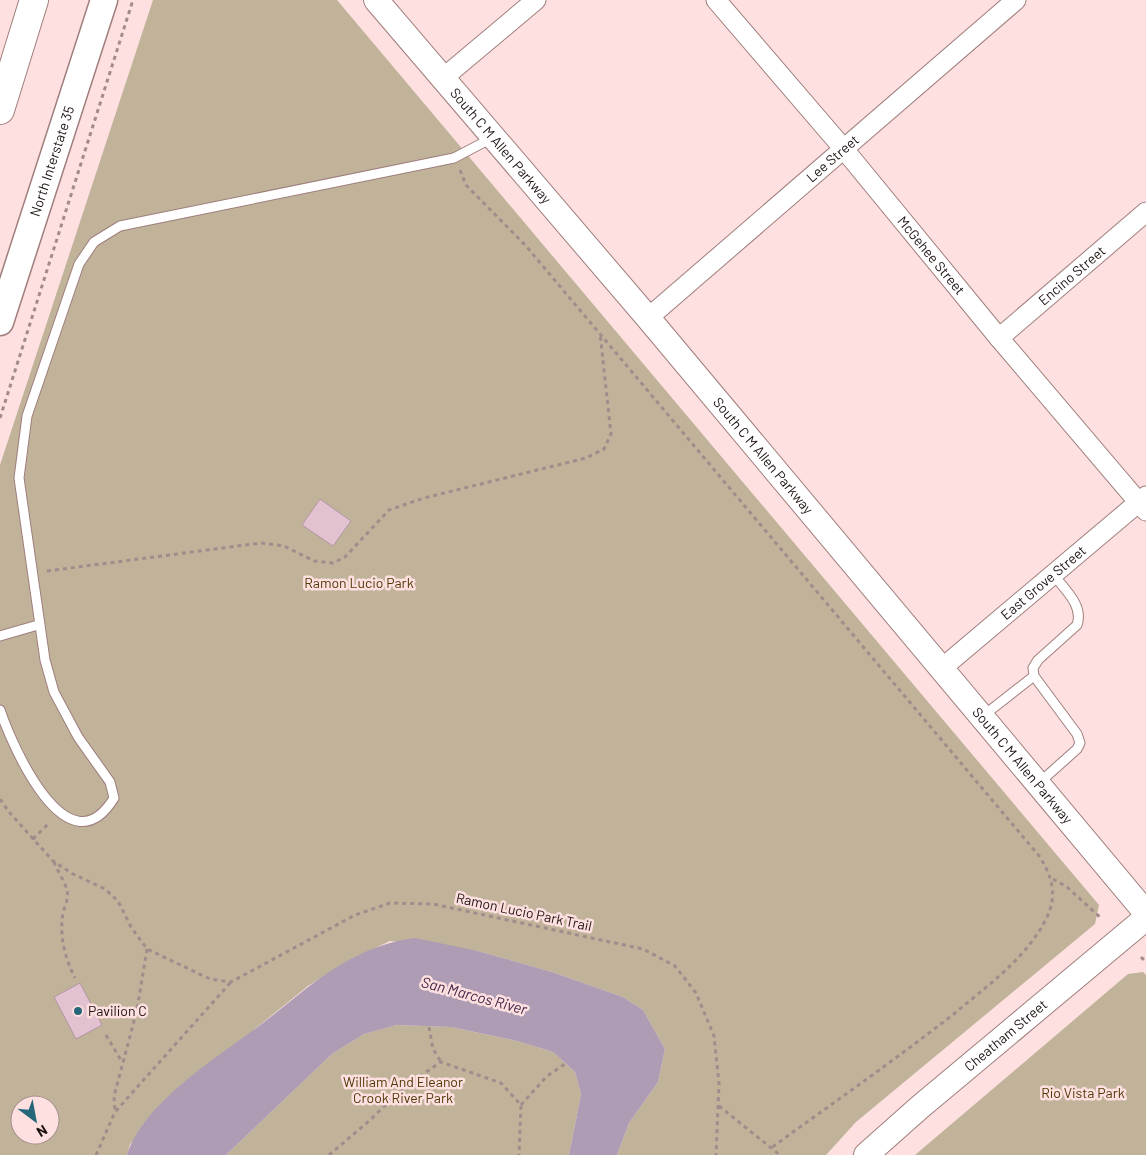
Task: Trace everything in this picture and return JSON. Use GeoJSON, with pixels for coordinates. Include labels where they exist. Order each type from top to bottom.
{"type":"FeatureCollection","features":[{"type":"Feature","properties":{"kind":"highway"},"geometry":{"type":"LineString","coordinates":[[0,110],[34,0]]}},
{"type":"Feature","properties":{"kind":"main road","name":"North Interstate 35"},"geometry":{"type":"LineString","coordinates":[[0,322],[104,0]]}},
{"type":"Feature","properties":{"kind":"street","name":"South C M Allen Parkway"},"geometry":{"type":"LineString","coordinates":[[376,0],[492,138],[648,318],[1146,913]]}},
{"type":"Feature","properties":{"kind":"street"},"geometry":{"type":"LineString","coordinates":[[442,79],[536,0]]}},
{"type":"Feature","properties":{"kind":"street","name":"McGehee Street"},"geometry":{"type":"LineString","coordinates":[[716,0],[843,148],[999,338],[1144,503]]}},
{"type":"Feature","properties":{"kind":"street","name":"Lee Street"},"geometry":{"type":"LineString","coordinates":[[648,318],[1016,0]]}},
{"type":"Feature","properties":{"kind":"street","name":"Encino Street"},"geometry":{"type":"LineString","coordinates":[[999,338],[1146,212]]}},
{"type":"Feature","properties":{"kind":"street","name":"East Grove Street"},"geometry":{"type":"LineString","coordinates":[[942,669],[1052,573],[1144,503]]}},
{"type":"Feature","properties":{"kind":"street","name":"Cheatham Street"},"geometry":{"type":"LineString","coordinates":[[866,1155],[920,1107],[1146,918]]}},
{"type":"Feature","properties":{"kind":"lane"},"geometry":{"type":"LineString","coordinates":[[0,710],[9,736],[34,780],[60,813],[70,820],[90,821],[105,813],[114,798],[110,782],[78,736],[54,692],[44,660],[19,478],[26,416],[79,264],[94,242],[120,226],[454,158],[492,138]]}},
{"type":"Feature","properties":{"kind":"lane"},"geometry":{"type":"LineString","coordinates":[[1039,783],[1077,749],[1080,743],[1077,734],[1034,676],[1033,668],[1038,660],[1077,625],[1080,617],[1079,609],[1052,573]]}},
{"type":"Feature","properties":{"kind":"lane"},"geometry":{"type":"LineString","coordinates":[[0,636],[38,625]]}},
{"type":"Feature","properties":{"kind":"lane"},"geometry":{"type":"LineString","coordinates":[[982,717],[1034,676]]}},
{"type":"Feature","properties":{"kind":"path"},"geometry":{"type":"LineString","coordinates":[[0,418],[133,0]]}},
{"type":"Feature","properties":{"kind":"path"},"geometry":{"type":"LineString","coordinates":[[454,158],[466,186],[526,246],[600,333],[1040,857],[1052,879],[1053,893],[1046,920],[1026,950],[983,990],[909,1049],[771,1148]]}},
{"type":"Feature","properties":{"kind":"path"},"geometry":{"type":"LineString","coordinates":[[32,573],[261,543],[284,546],[314,560],[333,563],[345,557],[389,510],[424,498],[586,458],[604,450],[611,434],[600,333]]}},
{"type":"Feature","properties":{"kind":"path"},"geometry":{"type":"LineString","coordinates":[[0,799],[53,861],[73,874],[105,889],[118,901],[131,927],[147,949],[210,979],[231,982]]}},
{"type":"Feature","properties":{"kind":"path"},"geometry":{"type":"LineString","coordinates":[[33,839],[60,813]]}},
{"type":"Feature","properties":{"kind":"path"},"geometry":{"type":"LineString","coordinates":[[53,861],[59,876],[67,888],[68,899],[63,912],[61,937],[69,967],[75,978]]}},
{"type":"Feature","properties":{"kind":"path"},"geometry":{"type":"LineString","coordinates":[[1052,879],[1067,887],[1101,918]]}},
{"type":"Feature","properties":{"kind":"path","name":"Ramon Lucio Park Trail"},"geometry":{"type":"LineString","coordinates":[[96,1155],[115,1112],[231,982],[355,915],[390,903],[433,904],[643,949],[675,966],[696,993],[714,1036],[719,1083],[716,1155]]}},
{"type":"Feature","properties":{"kind":"path","name":"Ramon Lucio Park Trail"},"geometry":{"type":"LineString","coordinates":[[115,1112],[114,1096],[138,1010],[147,949]]}},
{"type":"Feature","properties":{"kind":"path"},"geometry":{"type":"LineString","coordinates":[[1142,957],[1146,962]]}},
{"type":"Feature","properties":{"kind":"path"},"geometry":{"type":"LineString","coordinates":[[429,1027],[432,1049],[441,1062],[501,1083],[521,1105]]}},
{"type":"Feature","properties":{"kind":"path"},"geometry":{"type":"LineString","coordinates":[[106,1034],[122,1062]]}},
{"type":"Feature","properties":{"kind":"path"},"geometry":{"type":"LineString","coordinates":[[329,1155],[404,1087],[441,1062]]}},
{"type":"Feature","properties":{"kind":"path"},"geometry":{"type":"LineString","coordinates":[[520,1155],[521,1105],[548,1076],[566,1064]]}},
{"type":"Feature","properties":{"kind":"path"},"geometry":{"type":"LineString","coordinates":[[719,1106],[780,1155]]}},
{"type":"Feature","properties":{"kind":"green space","name":"Ramon Lucio Park"},"geometry":{"type":"Polygon","coordinates":[[[153,0],[337,0],[1099,905],[1095,924],[856,1122],[826,1155],[617,1155],[629,1123],[658,1082],[665,1049],[643,1010],[623,997],[552,972],[478,951],[390,941],[348,961],[308,986],[256,1028],[130,1144],[127,1155],[0,1155],[0,465],[153,0]]]}},
{"type":"Feature","properties":{"kind":"green space","name":"Rio Vista Park"},"geometry":{"type":"Polygon","coordinates":[[[1143,972],[1146,975],[1146,1155],[915,1155],[1128,974],[1143,972]]]}},
{"type":"Feature","properties":{"kind":"green space","name":"William And Eleanor Crook River Park"},"geometry":{"type":"Polygon","coordinates":[[[397,1025],[451,1027],[517,1041],[553,1052],[575,1072],[581,1094],[569,1155],[226,1155],[332,1054],[364,1034],[397,1025]]]}},
{"type":"Feature","properties":{"kind":"water","name":"San Marcos River"},"geometry":{"type":"Polygon","coordinates":[[[415,938],[478,951],[552,972],[623,997],[643,1010],[665,1049],[658,1082],[629,1123],[617,1155],[569,1155],[581,1094],[575,1072],[553,1052],[517,1041],[451,1027],[397,1025],[364,1034],[332,1054],[226,1155],[127,1155],[135,1136],[148,1118],[182,1084],[311,985],[335,968],[363,953],[388,943],[415,938]]]}},
{"type":"Feature","properties":{"kind":"building"},"geometry":{"type":"Polygon","coordinates":[[[320,499],[351,521],[333,546],[302,525],[320,499]]]}},
{"type":"Feature","properties":{"kind":"building","name":"Pavilion C"},"geometry":{"type":"Polygon","coordinates":[[[80,983],[102,1025],[76,1039],[54,997],[80,983]]]}},
{"type":"Feature","properties":{"kind":"place","name":"Pavilion C"},"geometry":{"type":"Point","coordinates":[78,1011]}}]}
